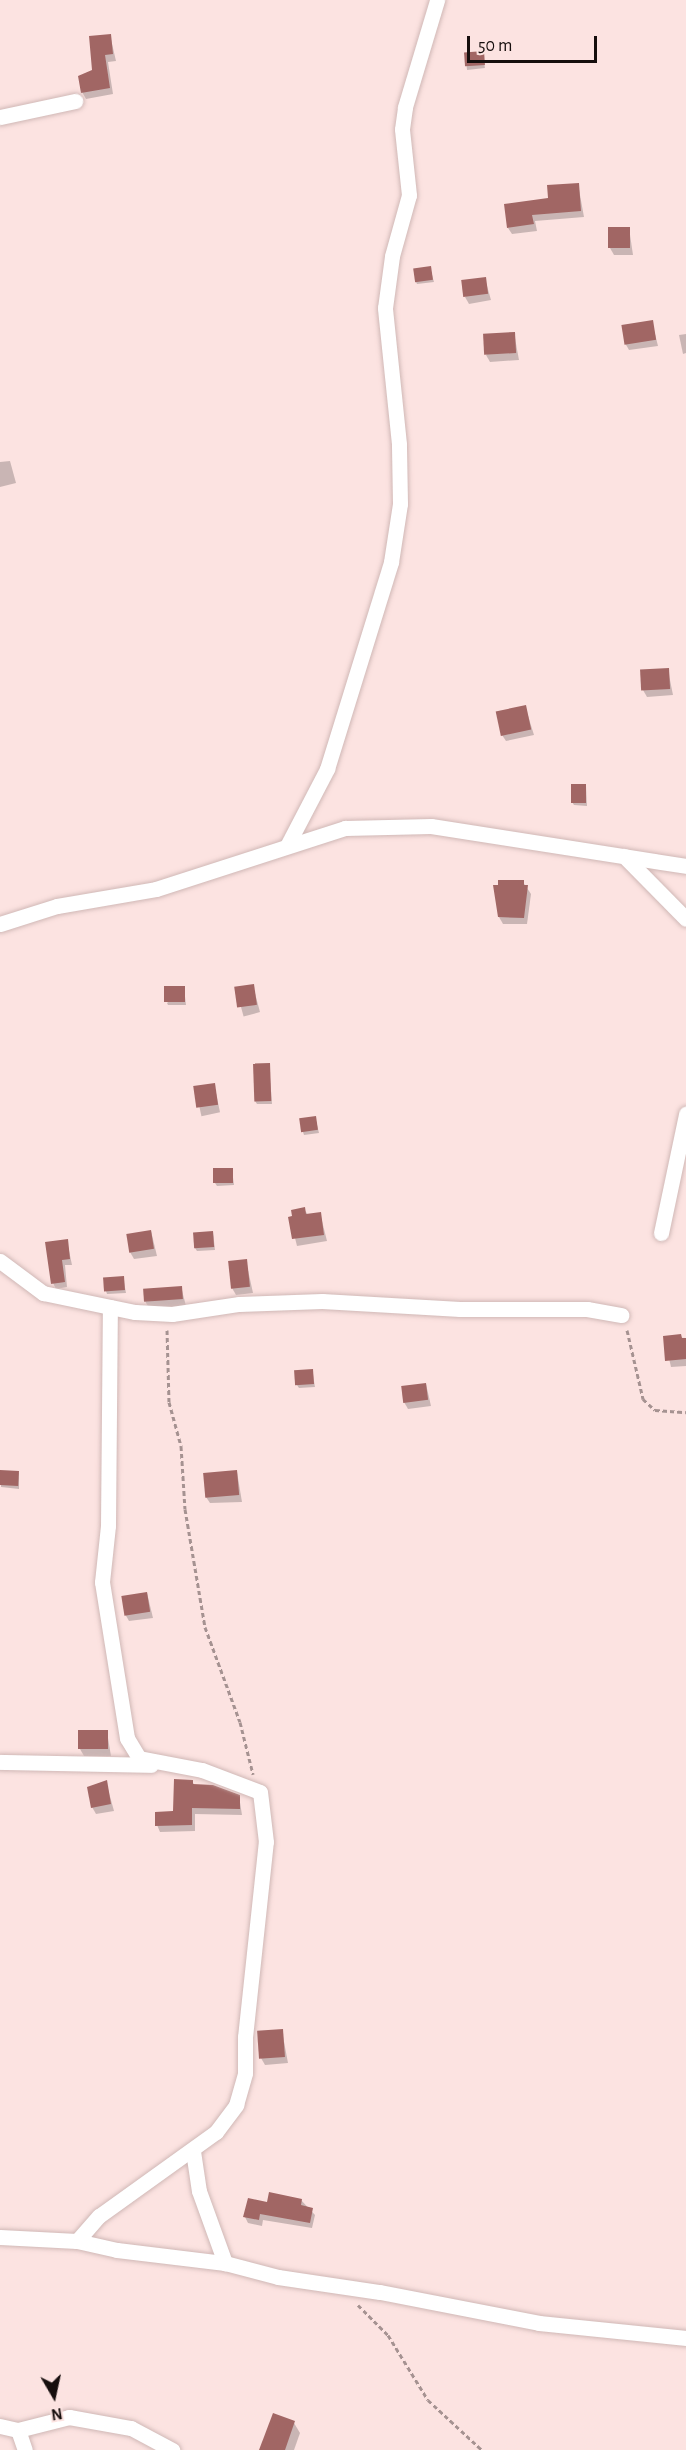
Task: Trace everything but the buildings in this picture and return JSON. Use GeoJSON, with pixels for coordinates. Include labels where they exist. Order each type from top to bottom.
{"type":"FeatureCollection","features":[{"type":"Feature","properties":{"kind":"street"},"geometry":{"type":"LineString","coordinates":[[288,844],[327,769],[391,562],[400,504],[399,456],[385,308],[392,256],[409,195],[402,129],[405,107],[437,0]]}},
{"type":"Feature","properties":{"kind":"street"},"geometry":{"type":"LineString","coordinates":[[0,117],[75,101]]}},
{"type":"Feature","properties":{"kind":"street"},"geometry":{"type":"LineString","coordinates":[[3,920],[57,906],[156,889],[288,844],[345,828],[431,826],[686,866]]}},
{"type":"Feature","properties":{"kind":"street"},"geometry":{"type":"LineString","coordinates":[[624,856],[686,919]]}},
{"type":"Feature","properties":{"kind":"street"},"geometry":{"type":"LineString","coordinates":[[661,1233],[686,1114]]}},
{"type":"Feature","properties":{"kind":"street"},"geometry":{"type":"LineString","coordinates":[[0,1261],[44,1293],[110,1307],[164,1313],[238,1304],[322,1301],[460,1309],[587,1309],[621,1315]]}},
{"type":"Feature","properties":{"kind":"street"},"geometry":{"type":"LineString","coordinates":[[110,1307],[108,1526],[102,1581],[127,1738],[139,1758],[163,1765]]}},
{"type":"Feature","properties":{"kind":"street"},"geometry":{"type":"LineString","coordinates":[[0,1762],[163,1765],[202,1770],[260,1792],[266,1842],[245,2037],[245,2073],[236,2105],[216,2132],[193,2151],[99,2216],[77,2241]]}},
{"type":"Feature","properties":{"kind":"street"},"geometry":{"type":"LineString","coordinates":[[193,2151],[199,2191],[225,2263]]}},
{"type":"Feature","properties":{"kind":"street"},"geometry":{"type":"LineString","coordinates":[[0,2237],[77,2241],[117,2250],[225,2263],[278,2277],[540,2324],[686,2338]]}},
{"type":"Feature","properties":{"kind":"street"},"geometry":{"type":"LineString","coordinates":[[0,2426],[18,2430],[69,2417],[131,2428],[172,2450]]}},
{"type":"Feature","properties":{"kind":"street"},"geometry":{"type":"LineString","coordinates":[[18,2430],[25,2450]]}},
{"type":"Feature","properties":{"kind":"path"},"geometry":{"type":"LineString","coordinates":[[164,1313],[169,1402],[181,1446],[185,1509],[205,1627],[240,1722],[260,1792]]}},
{"type":"Feature","properties":{"kind":"path"},"geometry":{"type":"LineString","coordinates":[[621,1315],[643,1399],[655,1410],[686,1412]]}},
{"type":"Feature","properties":{"kind":"path"},"geometry":{"type":"LineString","coordinates":[[348,2288],[360,2308],[388,2335],[428,2400],[482,2450]]}}]}
